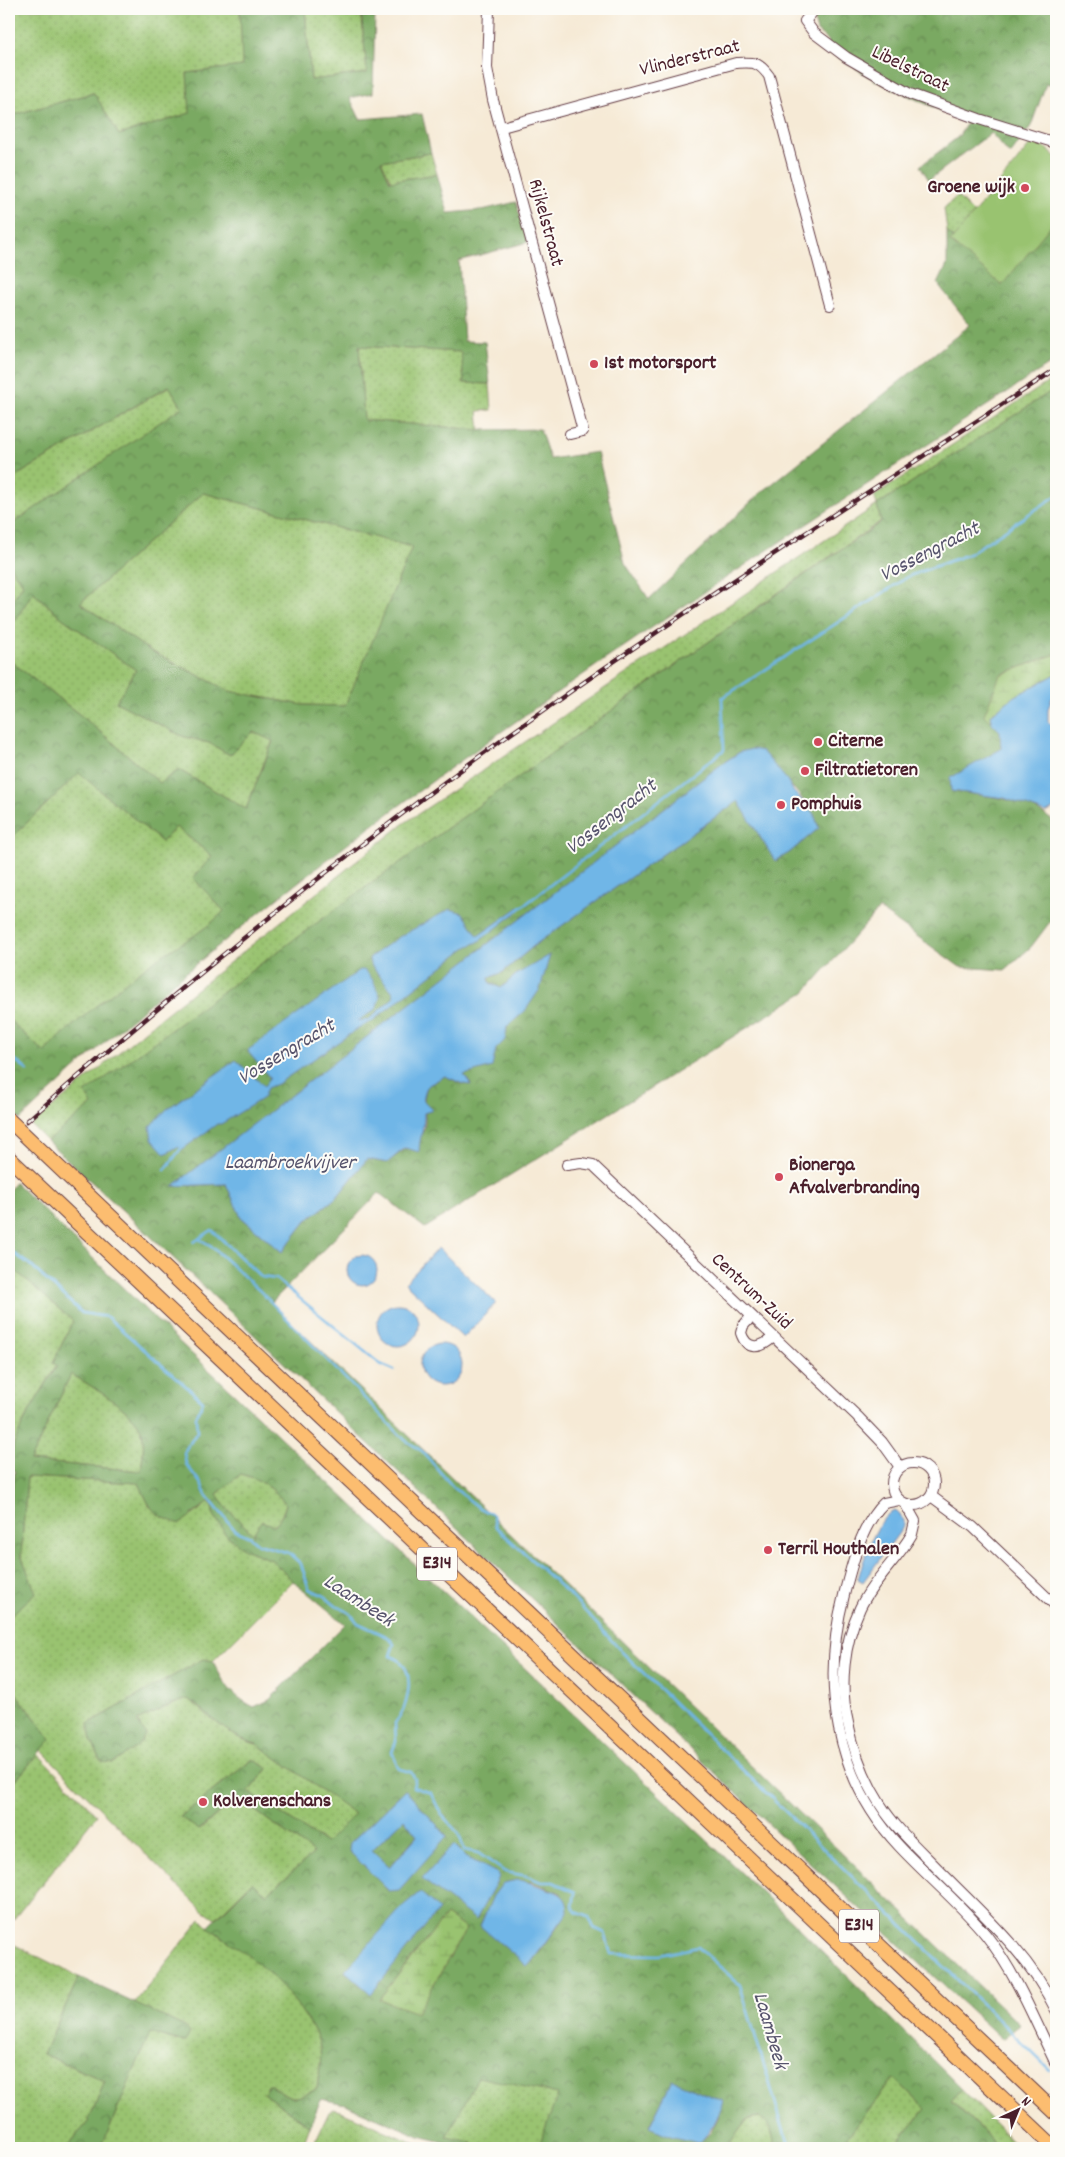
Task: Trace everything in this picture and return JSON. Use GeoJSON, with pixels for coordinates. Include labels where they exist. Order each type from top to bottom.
{"type":"FeatureCollection","features":[{"type":"Feature","properties":{"kind":"highway","name":"E314"},"geometry":{"type":"LineString","coordinates":[[9,1120],[1056,2113]]}},
{"type":"Feature","properties":{"kind":"highway","name":"E314"},"geometry":{"type":"LineString","coordinates":[[9,1158],[1055,2148]]}},
{"type":"Feature","properties":{"kind":"highway","name":"E314"},"geometry":{"type":"LineString","coordinates":[[950,2013],[969,2021],[1056,2102]]}},
{"type":"Feature","properties":{"kind":"highway","name":"E314"},"geometry":{"type":"LineString","coordinates":[[1027,2122],[1042,2148]]}},
{"type":"Feature","properties":{"kind":"street","name":"Rijkelstraat"},"geometry":{"type":"LineString","coordinates":[[489,9],[487,68],[493,100],[502,127],[583,431],[570,434]]}},
{"type":"Feature","properties":{"kind":"street","name":"Libelstraat"},"geometry":{"type":"LineString","coordinates":[[815,9],[805,21],[814,33],[846,57],[910,94],[1056,143]]}},
{"type":"Feature","properties":{"kind":"street","name":"Vlinderstraat"},"geometry":{"type":"LineString","coordinates":[[502,127],[736,63],[754,62],[763,68],[769,76],[830,305]]}},
{"type":"Feature","properties":{"kind":"street","name":"Centrum-Zuid"},"geometry":{"type":"LineString","coordinates":[[567,1165],[581,1163],[592,1165],[857,1416],[882,1442],[900,1467]]}},
{"type":"Feature","properties":{"kind":"street"},"geometry":{"type":"LineString","coordinates":[[751,1317],[743,1326],[741,1332],[747,1344],[754,1347],[760,1346],[773,1337]]}},
{"type":"Feature","properties":{"kind":"street"},"geometry":{"type":"LineString","coordinates":[[1056,2010],[1043,1985],[1011,1942],[909,1840],[888,1816],[865,1777],[853,1747],[846,1717],[844,1690],[848,1643],[866,1597],[912,1534],[915,1521],[903,1502],[894,1494],[892,1482],[900,1467],[910,1463],[916,1463],[927,1468],[931,1473],[934,1485],[931,1496],[922,1504],[903,1502],[884,1503],[871,1519],[855,1555],[842,1603],[833,1672],[836,1720],[841,1744],[855,1782],[874,1815],[899,1846],[973,1921],[998,1953],[1056,2064]]}},
{"type":"Feature","properties":{"kind":"street"},"geometry":{"type":"LineString","coordinates":[[931,1496],[973,1527],[1056,1606]]}},
{"type":"Feature","properties":{"kind":"green space"},"geometry":{"type":"Polygon","coordinates":[[[9,9],[240,9],[243,66],[187,73],[191,113],[119,135],[93,93],[9,116],[9,9]]]}},
{"type":"Feature","properties":{"kind":"green space"},"geometry":{"type":"Polygon","coordinates":[[[240,9],[305,9],[311,80],[367,73],[361,9],[403,9],[402,14],[375,14],[373,93],[350,98],[360,119],[422,114],[431,153],[381,161],[390,181],[437,174],[448,213],[482,210],[516,202],[528,242],[459,261],[464,341],[485,342],[490,384],[464,383],[461,352],[359,346],[364,420],[480,430],[540,429],[550,459],[597,452],[625,563],[649,599],[757,496],[970,325],[938,284],[947,265],[947,232],[1002,281],[1056,215],[1056,360],[654,627],[521,718],[391,812],[263,910],[139,1012],[20,1120],[9,1109],[9,1020],[44,1052],[120,986],[157,959],[196,935],[224,911],[193,878],[212,856],[176,827],[162,842],[79,773],[11,838],[9,836],[9,660],[84,718],[160,783],[179,770],[246,809],[273,741],[253,732],[230,755],[209,743],[182,736],[116,702],[136,670],[62,618],[33,592],[9,630],[9,606],[23,584],[9,565],[9,526],[182,407],[169,386],[9,480],[9,116],[94,93],[119,135],[190,113],[187,73],[242,66],[240,9]],[[203,493],[80,603],[149,650],[229,691],[303,705],[345,706],[412,547],[203,493]]]}},
{"type":"Feature","properties":{"kind":"green space"},"geometry":{"type":"Polygon","coordinates":[[[305,9],[361,9],[367,73],[311,80],[305,9]]]}},
{"type":"Feature","properties":{"kind":"green space"},"geometry":{"type":"Polygon","coordinates":[[[821,9],[1056,9],[1056,87],[1046,84],[1031,126],[1010,155],[991,133],[929,180],[920,166],[958,137],[967,123],[876,81],[825,49],[829,41],[817,31],[813,17],[821,9]]]}},
{"type":"Feature","properties":{"kind":"green space","name":"Groene wijk"},"geometry":{"type":"Polygon","coordinates":[[[1035,139],[1056,157],[1056,219],[1002,285],[950,242],[1035,139]]]}},
{"type":"Feature","properties":{"kind":"green space"},"geometry":{"type":"Polygon","coordinates":[[[431,153],[437,174],[391,181],[381,161],[431,153]]]}},
{"type":"Feature","properties":{"kind":"green space"},"geometry":{"type":"Polygon","coordinates":[[[957,196],[974,213],[954,238],[947,232],[944,208],[957,196]]]}},
{"type":"Feature","properties":{"kind":"green space"},"geometry":{"type":"Polygon","coordinates":[[[359,346],[462,352],[464,383],[490,384],[492,410],[478,411],[480,430],[364,420],[359,346]]]}},
{"type":"Feature","properties":{"kind":"green space"},"geometry":{"type":"Polygon","coordinates":[[[1056,377],[1056,388],[877,505],[874,496],[1056,377]]]}},
{"type":"Feature","properties":{"kind":"green space"},"geometry":{"type":"Polygon","coordinates":[[[170,386],[182,408],[9,526],[9,480],[170,386]]]}},
{"type":"Feature","properties":{"kind":"green space"},"geometry":{"type":"Polygon","coordinates":[[[1056,388],[1056,654],[1000,675],[1001,749],[952,791],[1021,803],[1045,815],[1056,824],[1056,914],[1031,947],[1005,970],[960,967],[879,909],[805,992],[425,1228],[379,1193],[271,1303],[1020,2025],[1002,2039],[798,1852],[147,1233],[47,1141],[92,1105],[85,1093],[481,804],[881,522],[877,505],[1056,388]],[[752,750],[740,752],[723,763],[174,1186],[226,1184],[241,1217],[282,1252],[306,1221],[337,1197],[367,1159],[387,1163],[415,1141],[424,1130],[424,1102],[427,1086],[445,1076],[462,1084],[471,1084],[463,1075],[505,1040],[507,1027],[525,1011],[517,974],[501,988],[490,983],[489,978],[503,972],[536,944],[738,801],[789,853],[819,828],[800,795],[752,750]]]}},
{"type":"Feature","properties":{"kind":"green space"},"geometry":{"type":"Polygon","coordinates":[[[203,493],[412,547],[346,706],[303,705],[229,691],[149,650],[80,603],[203,493]]]}},
{"type":"Feature","properties":{"kind":"green space"},"geometry":{"type":"Polygon","coordinates":[[[877,505],[881,521],[481,804],[86,1093],[93,1105],[47,1141],[31,1125],[159,1019],[403,824],[877,505]]]}},
{"type":"Feature","properties":{"kind":"green space"},"geometry":{"type":"Polygon","coordinates":[[[9,565],[23,584],[9,606],[9,565]]]}},
{"type":"Feature","properties":{"kind":"green space"},"geometry":{"type":"Polygon","coordinates":[[[33,592],[62,618],[136,670],[116,702],[182,736],[209,743],[230,755],[253,732],[273,740],[246,809],[179,770],[160,783],[84,718],[9,660],[9,630],[33,592]]]}},
{"type":"Feature","properties":{"kind":"green space"},"geometry":{"type":"Polygon","coordinates":[[[1056,654],[1056,674],[1012,698],[991,715],[992,723],[984,715],[1000,675],[1056,654]]]}},
{"type":"Feature","properties":{"kind":"green space"},"geometry":{"type":"Polygon","coordinates":[[[79,773],[162,842],[176,827],[213,857],[193,878],[224,911],[213,923],[186,943],[148,965],[44,1052],[9,1020],[9,836],[11,838],[79,773]]]}},
{"type":"Feature","properties":{"kind":"green space"},"geometry":{"type":"Polygon","coordinates":[[[15,1182],[154,1318],[767,1897],[962,2089],[951,2101],[1000,2148],[893,2148],[926,2109],[894,2078],[838,2148],[776,2148],[770,2126],[758,2117],[747,2120],[726,2148],[538,2148],[558,2094],[478,2077],[447,2137],[472,2142],[469,2148],[419,2136],[345,2104],[321,2099],[310,2126],[264,2094],[269,2084],[287,2096],[292,2097],[302,2096],[317,2089],[321,2056],[317,2036],[297,2005],[275,1979],[250,1957],[208,1927],[252,1883],[267,1894],[314,1853],[236,1797],[199,1830],[180,1817],[253,1759],[268,1769],[248,1792],[326,1843],[355,1814],[257,1744],[228,1731],[188,1699],[172,1704],[137,1721],[146,1734],[137,1747],[113,1763],[102,1762],[91,1740],[88,1724],[203,1659],[213,1661],[229,1688],[239,1698],[254,1707],[269,1700],[345,1624],[293,1581],[272,1560],[244,1549],[225,1534],[214,1515],[210,1501],[180,1524],[163,1518],[154,1510],[139,1483],[27,1477],[21,1555],[36,1593],[9,1617],[9,1507],[15,1471],[9,1469],[10,1457],[27,1416],[57,1366],[53,1363],[73,1321],[9,1265],[9,1191],[15,1182]],[[71,1374],[30,1461],[141,1471],[143,1439],[141,1429],[130,1414],[120,1406],[71,1374]],[[241,1474],[217,1494],[227,1509],[253,1534],[261,1521],[275,1526],[283,1514],[286,1504],[266,1485],[241,1474]],[[405,1790],[350,1843],[388,1891],[447,1836],[405,1790]],[[454,1844],[423,1879],[497,1873],[466,1857],[454,1844]],[[530,1881],[527,1966],[560,1924],[561,1893],[530,1881]],[[446,1915],[379,1999],[417,2012],[466,1929],[446,1915]],[[672,2081],[649,2126],[699,2143],[711,2132],[719,2116],[672,2081]]]}},
{"type":"Feature","properties":{"kind":"green space"},"geometry":{"type":"Polygon","coordinates":[[[9,1265],[73,1321],[53,1363],[57,1365],[25,1419],[9,1459],[9,1265]]]}},
{"type":"Feature","properties":{"kind":"green space"},"geometry":{"type":"Polygon","coordinates":[[[71,1374],[110,1398],[137,1422],[143,1439],[141,1471],[30,1461],[71,1374]]]}},
{"type":"Feature","properties":{"kind":"green space"},"geometry":{"type":"Polygon","coordinates":[[[241,1474],[266,1485],[286,1504],[281,1517],[275,1525],[253,1534],[227,1509],[216,1495],[241,1474]]]}},
{"type":"Feature","properties":{"kind":"green space"},"geometry":{"type":"Polygon","coordinates":[[[27,1477],[139,1483],[150,1507],[193,1515],[210,1501],[214,1515],[244,1549],[272,1560],[293,1581],[213,1661],[203,1659],[88,1724],[91,1740],[102,1762],[137,1721],[172,1704],[188,1699],[228,1731],[257,1744],[356,1814],[326,1843],[248,1792],[268,1769],[253,1759],[181,1816],[200,1830],[236,1797],[314,1853],[267,1894],[251,1883],[215,1919],[202,1910],[41,1750],[50,1738],[9,1684],[9,1617],[35,1593],[21,1555],[27,1477]]]}},
{"type":"Feature","properties":{"kind":"green space"},"geometry":{"type":"Polygon","coordinates":[[[9,1684],[51,1739],[9,1788],[9,1684]]]}},
{"type":"Feature","properties":{"kind":"green space"},"geometry":{"type":"Polygon","coordinates":[[[38,1754],[97,1815],[9,1925],[9,1788],[38,1754]]]}},
{"type":"Feature","properties":{"kind":"green space"},"geometry":{"type":"Polygon","coordinates":[[[404,1819],[417,1835],[390,1867],[372,1850],[404,1819]]]}},
{"type":"Feature","properties":{"kind":"green space"},"geometry":{"type":"Polygon","coordinates":[[[446,1915],[466,1929],[417,2013],[379,1999],[446,1915]]]}},
{"type":"Feature","properties":{"kind":"green space"},"geometry":{"type":"Polygon","coordinates":[[[201,1919],[256,1961],[277,1980],[305,2013],[312,2025],[319,2043],[321,2056],[317,2089],[302,2096],[292,2097],[269,2084],[264,2094],[310,2126],[302,2148],[101,2148],[150,2032],[177,2041],[185,2027],[134,2004],[201,1919]]]}},
{"type":"Feature","properties":{"kind":"green space"},"geometry":{"type":"Polygon","coordinates":[[[9,1942],[79,1977],[43,2054],[105,2081],[88,2122],[66,2148],[9,2148],[9,1942]]]}},
{"type":"Feature","properties":{"kind":"green space"},"geometry":{"type":"Polygon","coordinates":[[[79,1977],[185,2027],[190,2033],[185,2042],[150,2033],[101,2148],[66,2148],[88,2122],[105,2081],[43,2054],[79,1977]]]}},
{"type":"Feature","properties":{"kind":"green space"},"geometry":{"type":"Polygon","coordinates":[[[477,2076],[559,2094],[538,2148],[469,2148],[472,2143],[447,2137],[477,2076]]]}},
{"type":"Feature","properties":{"kind":"green space"},"geometry":{"type":"Polygon","coordinates":[[[894,2078],[926,2109],[893,2148],[838,2148],[894,2078]]]}},
{"type":"Feature","properties":{"kind":"green space"},"geometry":{"type":"Polygon","coordinates":[[[962,2089],[1019,2148],[1000,2148],[951,2100],[962,2089]]]}},
{"type":"Feature","properties":{"kind":"green space"},"geometry":{"type":"Polygon","coordinates":[[[334,2109],[409,2141],[435,2148],[312,2148],[329,2112],[334,2109]]]}},
{"type":"Feature","properties":{"kind":"green space"},"geometry":{"type":"Polygon","coordinates":[[[759,2117],[770,2126],[776,2148],[726,2148],[747,2120],[759,2117]]]}},
{"type":"Feature","properties":{"kind":"water"},"geometry":{"type":"Polygon","coordinates":[[[1056,674],[1056,696],[1052,698],[1048,709],[1048,722],[1056,727],[1056,807],[1046,813],[1004,798],[951,791],[950,778],[1001,749],[1000,731],[992,723],[991,715],[1012,698],[1056,674]]]}},
{"type":"Feature","properties":{"kind":"water","name":"Laambroekvijver"},"geometry":{"type":"Polygon","coordinates":[[[752,749],[762,751],[787,780],[794,792],[814,814],[819,828],[789,853],[775,861],[738,801],[536,944],[503,972],[489,978],[490,983],[501,988],[517,974],[550,955],[540,989],[525,1011],[507,1027],[505,1040],[496,1049],[492,1067],[464,1075],[471,1085],[463,1084],[445,1076],[427,1086],[423,1100],[433,1110],[424,1113],[419,1152],[405,1148],[387,1163],[367,1159],[337,1197],[306,1221],[282,1252],[241,1217],[226,1184],[173,1186],[723,763],[740,752],[752,749]]]}},
{"type":"Feature","properties":{"kind":"water"},"geometry":{"type":"Polygon","coordinates":[[[519,907],[521,909],[478,942],[467,947],[371,1022],[360,1027],[279,1083],[267,1088],[263,1098],[221,1124],[217,1124],[183,1149],[177,1147],[165,1154],[152,1139],[150,1127],[167,1109],[236,1060],[264,1086],[270,1078],[248,1050],[360,970],[364,970],[373,980],[380,997],[376,1009],[358,1021],[369,1019],[394,997],[393,992],[370,964],[369,958],[399,937],[450,909],[463,913],[478,936],[519,907]]]}},
{"type":"Feature","properties":{"kind":"water"},"geometry":{"type":"Polygon","coordinates":[[[438,1248],[496,1303],[463,1338],[405,1283],[438,1248]]]}},
{"type":"Feature","properties":{"kind":"water"},"geometry":{"type":"Polygon","coordinates":[[[362,1255],[373,1259],[377,1270],[373,1281],[362,1285],[351,1281],[347,1270],[351,1259],[362,1255]]]}},
{"type":"Feature","properties":{"kind":"water"},"geometry":{"type":"Polygon","coordinates":[[[402,1304],[410,1307],[416,1313],[419,1325],[416,1337],[410,1343],[394,1346],[386,1343],[380,1337],[377,1321],[380,1313],[386,1307],[402,1304]]]}},
{"type":"Feature","properties":{"kind":"water"},"geometry":{"type":"Polygon","coordinates":[[[445,1344],[453,1347],[459,1353],[462,1365],[459,1377],[453,1383],[437,1386],[429,1383],[423,1377],[420,1361],[423,1353],[429,1347],[445,1344]]]}},
{"type":"Feature","properties":{"kind":"water"},"geometry":{"type":"Polygon","coordinates":[[[895,1511],[904,1520],[904,1526],[863,1582],[858,1579],[872,1540],[883,1520],[895,1511]]]}},
{"type":"Feature","properties":{"kind":"water"},"geometry":{"type":"Polygon","coordinates":[[[405,1790],[447,1836],[399,1890],[389,1891],[349,1851],[350,1843],[405,1790]],[[404,1819],[372,1850],[390,1867],[417,1836],[404,1819]]]}},
{"type":"Feature","properties":{"kind":"water"},"geometry":{"type":"Polygon","coordinates":[[[454,1844],[466,1857],[497,1873],[499,1877],[476,1920],[422,1879],[454,1844]]]}},
{"type":"Feature","properties":{"kind":"water"},"geometry":{"type":"Polygon","coordinates":[[[517,1880],[529,1882],[557,1892],[563,1896],[568,1907],[568,1912],[527,1966],[480,1926],[493,1896],[503,1883],[517,1880]]]}},
{"type":"Feature","properties":{"kind":"water"},"geometry":{"type":"Polygon","coordinates":[[[420,1892],[439,1909],[371,1994],[345,1971],[405,1904],[420,1892]]]}},
{"type":"Feature","properties":{"kind":"water"},"geometry":{"type":"Polygon","coordinates":[[[672,2080],[723,2101],[714,2124],[699,2143],[673,2137],[649,2127],[672,2080]]]}},
{"type":"Feature","properties":{"kind":"waterway","name":"Vossengracht"},"geometry":{"type":"LineString","coordinates":[[518,910],[724,750],[722,698],[909,576],[969,554],[1056,496]]}},
{"type":"Feature","properties":{"kind":"waterway"},"geometry":{"type":"LineString","coordinates":[[9,1055],[28,1071]]}},
{"type":"Feature","properties":{"kind":"waterway","name":"Vossengracht"},"geometry":{"type":"LineString","coordinates":[[165,1170],[182,1147]]}},
{"type":"Feature","properties":{"kind":"waterway"},"geometry":{"type":"LineString","coordinates":[[194,1242],[212,1230],[261,1277],[276,1279],[380,1364],[394,1370]]}},
{"type":"Feature","properties":{"kind":"waterway"},"geometry":{"type":"LineString","coordinates":[[199,1239],[210,1245],[260,1291],[405,1440],[422,1451],[453,1487],[478,1507],[493,1515],[496,1527],[573,1598],[622,1652],[1050,2070]]}},
{"type":"Feature","properties":{"kind":"waterway","name":"Laambeek"},"geometry":{"type":"LineString","coordinates":[[9,1250],[29,1264],[82,1313],[107,1317],[203,1401],[196,1417],[197,1432],[190,1443]]}},
{"type":"Feature","properties":{"kind":"waterway","name":"Laambeek"},"geometry":{"type":"LineString","coordinates":[[188,1445],[184,1453],[186,1464],[201,1484],[206,1495],[235,1530],[250,1537],[258,1544],[289,1553],[301,1564],[309,1589],[323,1595],[336,1606],[350,1613],[358,1623],[388,1637],[394,1644],[390,1656],[399,1660],[405,1667],[409,1683],[403,1710],[395,1723],[396,1742],[392,1752],[399,1769],[411,1772],[415,1779],[413,1787],[431,1793],[441,1814],[459,1834],[464,1850],[478,1853],[505,1872],[527,1876],[541,1882],[553,1882],[575,1892],[573,1907],[576,1912],[589,1917],[594,1928],[605,1933],[611,1954],[660,1955],[698,1947],[740,1985],[789,2148]]}},
{"type":"Feature","properties":{"kind":"railway"},"geometry":{"type":"LineString","coordinates":[[27,1121],[201,973],[440,785],[639,644],[1056,369]]}},
{"type":"Feature","properties":{"kind":"place","name":"Groene wijk"},"geometry":{"type":"Point","coordinates":[1025,188]}},
{"type":"Feature","properties":{"kind":"place","name":"1st motorsport"},"geometry":{"type":"Point","coordinates":[594,364]}},
{"type":"Feature","properties":{"kind":"place","name":"Citerne"},"geometry":{"type":"Point","coordinates":[818,742]}},
{"type":"Feature","properties":{"kind":"place","name":"Filtratietoren"},"geometry":{"type":"Point","coordinates":[805,771]}},
{"type":"Feature","properties":{"kind":"place","name":"Pomphuis"},"geometry":{"type":"Point","coordinates":[781,805]}},
{"type":"Feature","properties":{"kind":"place","name":"Bionerga Afvalverbranding"},"geometry":{"type":"Point","coordinates":[779,1177]}},
{"type":"Feature","properties":{"kind":"place","name":"Terril Houthalen"},"geometry":{"type":"Point","coordinates":[768,1550]}},
{"type":"Feature","properties":{"kind":"place","name":"Kolverenschans"},"geometry":{"type":"Point","coordinates":[203,1802]}}]}
